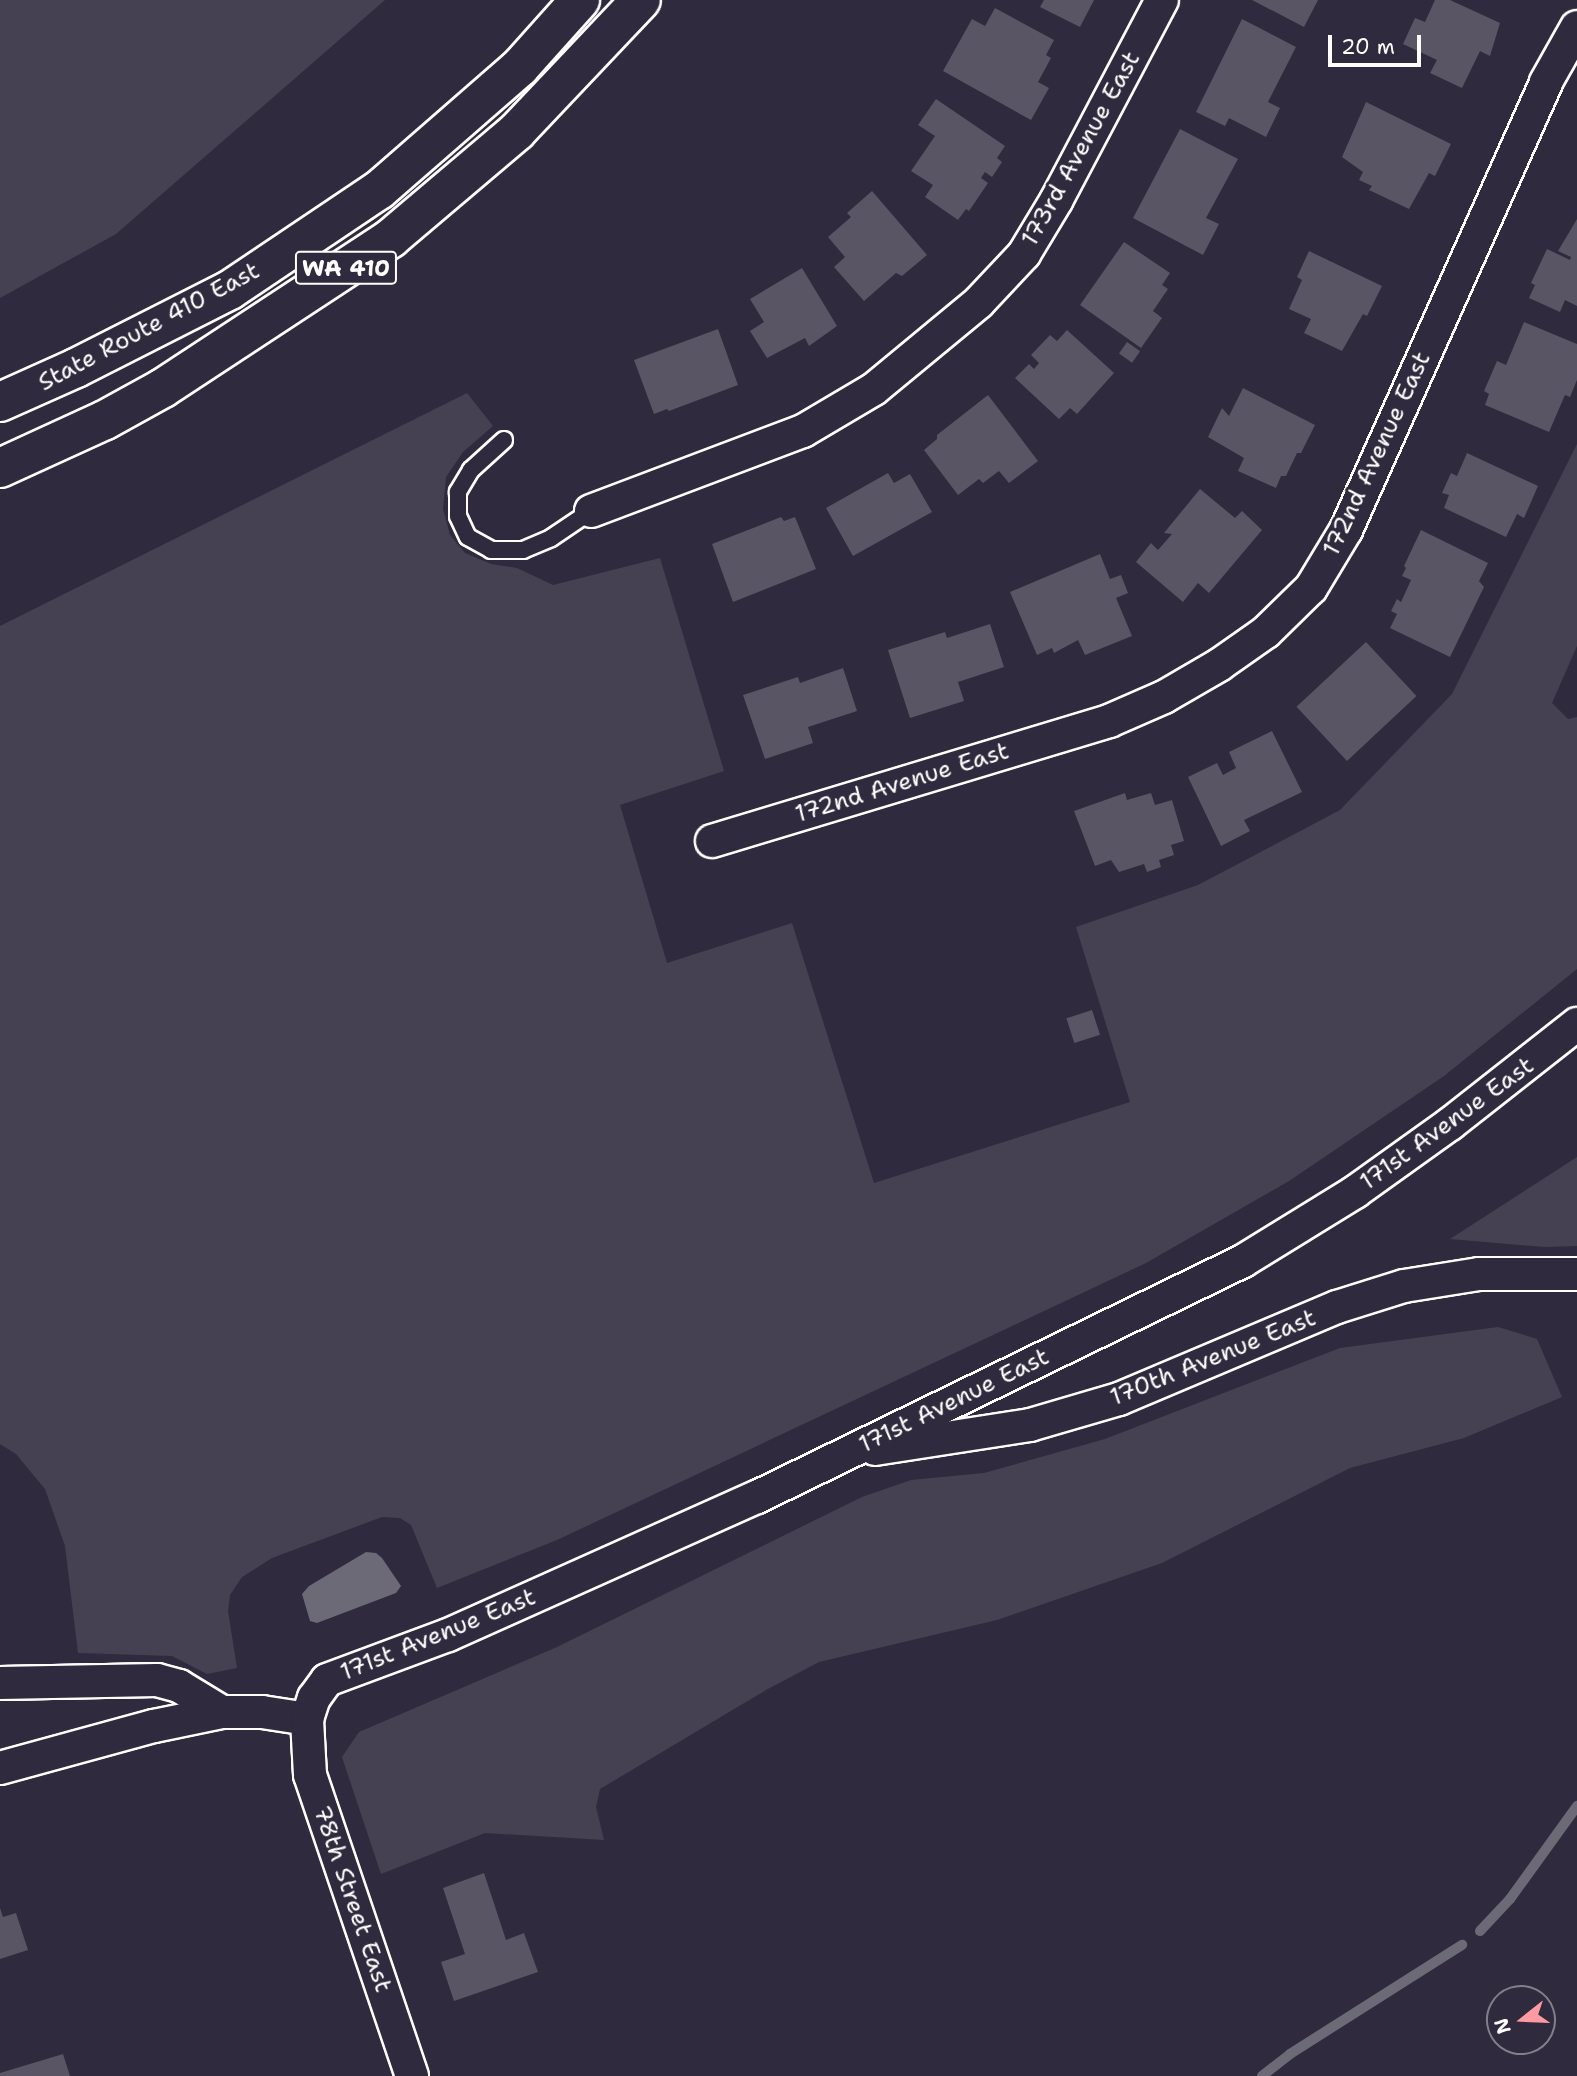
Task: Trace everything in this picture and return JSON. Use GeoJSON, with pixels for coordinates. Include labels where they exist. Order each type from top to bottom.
{"type":"FeatureCollection","features":[{"type":"Feature","properties":{"kind":"highway","name":"State Route 410 East"},"geometry":{"type":"LineString","coordinates":[[0,402],[76,368],[230,290],[379,190],[520,67],[580,0]]}},
{"type":"Feature","properties":{"kind":"highway","name":"State Route 410 East"},"geometry":{"type":"LineString","coordinates":[[0,468],[105,420],[163,388],[391,238],[517,131],[641,0]]}},
{"type":"Feature","properties":{"kind":"street","name":"173rd Avenue East"},"geometry":{"type":"LineString","coordinates":[[591,511],[803,432],[874,388],[979,302],[1024,254],[1163,0]]}},
{"type":"Feature","properties":{"kind":"street","name":"172nd Avenue East"},"geometry":{"type":"LineString","coordinates":[[712,841],[1109,721],[1164,697],[1219,665],[1266,632],[1311,587],[1346,530],[1546,82],[1577,27]]}},
{"type":"Feature","properties":{"kind":"street","name":"171st Avenue East"},"geometry":{"type":"LineString","coordinates":[[307,1718],[314,1698],[327,1680],[448,1634],[757,1497],[1243,1261],[1355,1192],[1461,1116],[1577,1024]]}},
{"type":"Feature","properties":{"kind":"street","name":"170th Avenue East"},"geometry":{"type":"LineString","coordinates":[[849,1452],[954,1439],[1030,1425],[1119,1399],[1337,1307],[1404,1286],[1479,1274],[1577,1274]]}},
{"type":"Feature","properties":{"kind":"street"},"geometry":{"type":"LineString","coordinates":[[0,1683],[158,1680],[179,1686],[222,1712]]}},
{"type":"Feature","properties":{"kind":"street"},"geometry":{"type":"LineString","coordinates":[[0,1768],[154,1726],[222,1712],[262,1712],[307,1718]]}},
{"type":"Feature","properties":{"kind":"street","name":"78th Street East"},"geometry":{"type":"LineString","coordinates":[[307,1718],[310,1775],[412,2076]]}},
{"type":"Feature","properties":{"kind":"lane"},"geometry":{"type":"LineString","coordinates":[[504,440],[471,470],[458,492],[458,516],[468,537],[491,550],[523,550],[551,538],[591,511]]}},
{"type":"Feature","properties":{"kind":"shaded area"},"geometry":{"type":"Polygon","coordinates":[[[0,0],[385,0],[116,234],[0,298],[0,0]]]}},
{"type":"Feature","properties":{"kind":"shaded area"},"geometry":{"type":"Polygon","coordinates":[[[467,393],[493,426],[463,452],[446,477],[443,509],[450,535],[465,553],[491,564],[517,568],[553,585],[660,558],[724,771],[620,805],[667,963],[792,923],[874,1183],[1130,1102],[1076,927],[1198,885],[1340,810],[1452,694],[1577,444],[1577,646],[1552,703],[1568,719],[1577,717],[1577,969],[1444,1076],[1289,1181],[1146,1263],[557,1540],[437,1588],[411,1525],[400,1518],[382,1517],[272,1558],[242,1577],[230,1595],[228,1611],[237,1668],[207,1674],[172,1656],[78,1653],[65,1546],[45,1489],[16,1454],[0,1444],[0,626],[467,393]]]}},
{"type":"Feature","properties":{"kind":"shaded area"},"geometry":{"type":"Polygon","coordinates":[[[1577,1157],[1577,1246],[1545,1247],[1450,1239],[1577,1157]]]}},
{"type":"Feature","properties":{"kind":"shaded area"},"geometry":{"type":"Polygon","coordinates":[[[1498,1327],[1537,1339],[1562,1397],[1464,1438],[1350,1468],[1162,1563],[997,1620],[819,1662],[766,1690],[600,1789],[596,1807],[604,1840],[485,1833],[381,1874],[342,1757],[359,1732],[557,1647],[862,1497],[911,1480],[984,1473],[1105,1439],[1340,1348],[1498,1327]]]}},
{"type":"Feature","properties":{"kind":"shaded area"},"geometry":{"type":"Polygon","coordinates":[[[366,1552],[376,1553],[382,1558],[401,1586],[396,1593],[317,1623],[310,1621],[302,1594],[309,1586],[366,1552]]]}},
{"type":"Feature","properties":{"kind":"building"},"geometry":{"type":"Polygon","coordinates":[[[1044,0],[1094,0],[1080,27],[1040,7],[1044,0]]]}},
{"type":"Feature","properties":{"kind":"building"},"geometry":{"type":"Polygon","coordinates":[[[1252,0],[1318,0],[1304,27],[1252,0]]]}},
{"type":"Feature","properties":{"kind":"building"},"geometry":{"type":"Polygon","coordinates":[[[1435,0],[1450,0],[1500,23],[1490,56],[1480,51],[1462,88],[1430,73],[1437,60],[1403,44],[1415,18],[1425,22],[1435,0]]]}},
{"type":"Feature","properties":{"kind":"building"},"geometry":{"type":"Polygon","coordinates":[[[995,8],[1054,40],[1046,55],[1051,58],[1038,82],[1049,88],[1031,120],[943,71],[972,19],[985,26],[995,8]]]}},
{"type":"Feature","properties":{"kind":"building"},"geometry":{"type":"Polygon","coordinates":[[[1242,19],[1296,47],[1268,102],[1280,108],[1266,137],[1229,118],[1225,126],[1196,112],[1242,19]]]}},
{"type":"Feature","properties":{"kind":"building"},"geometry":{"type":"Polygon","coordinates":[[[936,99],[1005,146],[997,158],[1002,162],[992,177],[985,172],[981,178],[988,183],[969,211],[966,209],[958,220],[925,197],[933,185],[911,171],[935,136],[918,125],[936,99]]]}},
{"type":"Feature","properties":{"kind":"building"},"geometry":{"type":"Polygon","coordinates":[[[1366,102],[1451,144],[1435,176],[1429,173],[1409,209],[1369,190],[1372,186],[1359,180],[1363,172],[1342,157],[1366,102]]]}},
{"type":"Feature","properties":{"kind":"building"},"geometry":{"type":"Polygon","coordinates":[[[1180,129],[1238,159],[1206,218],[1219,224],[1203,255],[1133,218],[1180,129]]]}},
{"type":"Feature","properties":{"kind":"building"},"geometry":{"type":"Polygon","coordinates":[[[872,191],[927,255],[902,276],[896,273],[864,301],[834,267],[845,257],[828,237],[851,217],[847,213],[872,191]]]}},
{"type":"Feature","properties":{"kind":"building"},"geometry":{"type":"Polygon","coordinates":[[[1577,219],[1577,306],[1565,300],[1560,312],[1529,298],[1535,285],[1531,283],[1547,249],[1570,260],[1571,257],[1558,251],[1577,219]]]}},
{"type":"Feature","properties":{"kind":"building"},"geometry":{"type":"Polygon","coordinates":[[[1124,242],[1170,273],[1162,285],[1168,289],[1153,311],[1162,318],[1141,348],[1080,305],[1124,242]]]}},
{"type":"Feature","properties":{"kind":"building"},"geometry":{"type":"Polygon","coordinates":[[[1309,251],[1382,286],[1367,316],[1363,314],[1342,351],[1304,333],[1311,319],[1289,309],[1302,280],[1297,277],[1309,251]]]}},
{"type":"Feature","properties":{"kind":"building"},"geometry":{"type":"Polygon","coordinates":[[[802,268],[837,326],[809,346],[805,338],[767,358],[750,331],[764,322],[750,299],[802,268]]]}},
{"type":"Feature","properties":{"kind":"building"},"geometry":{"type":"Polygon","coordinates":[[[1524,322],[1577,344],[1577,380],[1570,397],[1565,395],[1549,432],[1485,405],[1489,394],[1484,391],[1497,361],[1506,365],[1524,322]]]}},
{"type":"Feature","properties":{"kind":"building"},"geometry":{"type":"Polygon","coordinates":[[[718,329],[738,385],[654,414],[634,360],[718,329]]]}},
{"type":"Feature","properties":{"kind":"building"},"geometry":{"type":"Polygon","coordinates":[[[1067,330],[1114,373],[1077,414],[1070,408],[1059,419],[1015,378],[1029,364],[1034,369],[1039,363],[1031,355],[1050,335],[1057,341],[1067,330]]]}},
{"type":"Feature","properties":{"kind":"building"},"geometry":{"type":"Polygon","coordinates":[[[1127,342],[1140,351],[1132,363],[1119,353],[1127,342]]]}},
{"type":"Feature","properties":{"kind":"building"},"geometry":{"type":"Polygon","coordinates":[[[1243,388],[1315,425],[1301,453],[1297,453],[1286,476],[1281,476],[1276,488],[1238,471],[1244,458],[1208,437],[1222,408],[1229,416],[1243,388]]]}},
{"type":"Feature","properties":{"kind":"building"},"geometry":{"type":"Polygon","coordinates":[[[988,395],[1038,461],[1009,483],[999,471],[983,483],[979,479],[958,495],[924,450],[937,439],[937,435],[988,395]]]}},
{"type":"Feature","properties":{"kind":"building"},"geometry":{"type":"Polygon","coordinates":[[[1467,453],[1538,486],[1524,518],[1517,514],[1506,537],[1444,508],[1449,495],[1442,493],[1451,473],[1457,476],[1467,453]]]}},
{"type":"Feature","properties":{"kind":"building"},"geometry":{"type":"Polygon","coordinates":[[[888,473],[894,483],[910,474],[932,512],[853,556],[826,508],[888,473]]]}},
{"type":"Feature","properties":{"kind":"building"},"geometry":{"type":"Polygon","coordinates":[[[1200,489],[1235,518],[1242,511],[1262,530],[1209,593],[1198,583],[1183,602],[1136,562],[1151,543],[1158,550],[1172,534],[1164,533],[1200,489]]]}},
{"type":"Feature","properties":{"kind":"building"},"geometry":{"type":"Polygon","coordinates":[[[781,517],[784,521],[795,517],[816,569],[733,602],[712,544],[781,517]]]}},
{"type":"Feature","properties":{"kind":"building"},"geometry":{"type":"Polygon","coordinates":[[[1421,530],[1488,563],[1479,581],[1484,587],[1450,657],[1390,628],[1397,614],[1391,611],[1397,599],[1401,602],[1411,580],[1402,576],[1406,568],[1404,566],[1421,530]]]}},
{"type":"Feature","properties":{"kind":"building"},"geometry":{"type":"Polygon","coordinates":[[[1100,554],[1110,579],[1121,575],[1128,593],[1116,598],[1132,636],[1085,655],[1078,640],[1054,653],[1052,648],[1037,655],[1010,592],[1100,554]]]}},
{"type":"Feature","properties":{"kind":"building"},"geometry":{"type":"Polygon","coordinates":[[[990,624],[1004,667],[958,682],[964,701],[910,718],[888,650],[945,632],[947,638],[990,624]]]}},
{"type":"Feature","properties":{"kind":"building"},"geometry":{"type":"Polygon","coordinates":[[[1366,642],[1416,696],[1347,761],[1297,707],[1366,642]]]}},
{"type":"Feature","properties":{"kind":"building"},"geometry":{"type":"Polygon","coordinates":[[[843,668],[857,711],[808,727],[813,743],[765,759],[743,695],[798,677],[800,683],[843,668]]]}},
{"type":"Feature","properties":{"kind":"building"},"geometry":{"type":"Polygon","coordinates":[[[1272,731],[1302,792],[1244,820],[1250,831],[1221,846],[1188,777],[1217,763],[1223,775],[1236,768],[1229,752],[1272,731]]]}},
{"type":"Feature","properties":{"kind":"building"},"geometry":{"type":"Polygon","coordinates":[[[1125,793],[1127,800],[1151,793],[1155,805],[1172,800],[1184,841],[1171,845],[1174,855],[1159,860],[1161,867],[1147,872],[1144,864],[1119,872],[1111,860],[1095,866],[1074,811],[1125,793]]]}},
{"type":"Feature","properties":{"kind":"building"},"geometry":{"type":"Polygon","coordinates":[[[1092,1010],[1100,1035],[1074,1043],[1066,1018],[1092,1010]]]}},
{"type":"Feature","properties":{"kind":"building"},"geometry":{"type":"Polygon","coordinates":[[[484,1873],[506,1940],[524,1933],[538,1972],[454,2001],[441,1962],[465,1954],[443,1888],[484,1873]]]}},
{"type":"Feature","properties":{"kind":"building"},"geometry":{"type":"Polygon","coordinates":[[[0,1908],[3,1917],[16,1913],[28,1950],[0,1959],[0,1908]]]}},
{"type":"Feature","properties":{"kind":"building"},"geometry":{"type":"Polygon","coordinates":[[[63,2054],[70,2076],[0,2076],[0,2073],[63,2054]]]}},
{"type":"Feature","properties":{"kind":"waterway"},"geometry":{"type":"LineString","coordinates":[[1480,1931],[1510,1899],[1577,1806]]}},
{"type":"Feature","properties":{"kind":"waterway"},"geometry":{"type":"LineString","coordinates":[[1262,2076],[1290,2054],[1462,1945]]}}]}
